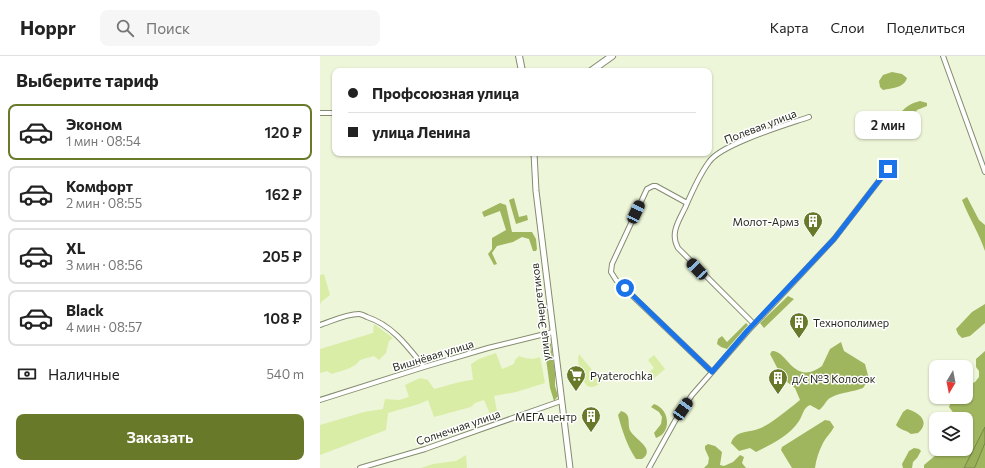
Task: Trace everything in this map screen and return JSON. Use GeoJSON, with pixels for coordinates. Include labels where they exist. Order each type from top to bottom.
{"type":"FeatureCollection","features":[{"type":"Feature","properties":{"kind":"main road"},"geometry":{"type":"LineString","coordinates":[[519,56],[521,68]]}},
{"type":"Feature","properties":{"kind":"main road"},"geometry":{"type":"LineString","coordinates":[[595,68],[612,56]]}},
{"type":"Feature","properties":{"kind":"street"},"geometry":{"type":"LineString","coordinates":[[943,56],[985,172]]}},
{"type":"Feature","properties":{"kind":"street"},"geometry":{"type":"LineString","coordinates":[[320,113],[332,113]]}},
{"type":"Feature","properties":{"kind":"street","name":"Полевая улица"},"geometry":{"type":"LineString","coordinates":[[754,324],[678,248],[674,239],[674,233],[687,203],[709,162],[722,150],[809,117]]}},
{"type":"Feature","properties":{"kind":"street","name":"улица Энергетиков"},"geometry":{"type":"LineString","coordinates":[[534,156],[536,191],[570,468]]}},
{"type":"Feature","properties":{"kind":"street"},"geometry":{"type":"LineString","coordinates":[[649,468],[675,421],[692,395],[754,324],[834,239],[888,169]]}},
{"type":"Feature","properties":{"kind":"street"},"geometry":{"type":"LineString","coordinates":[[687,203],[656,186],[647,189],[612,264],[611,272],[616,280],[712,372]]}},
{"type":"Feature","properties":{"kind":"street"},"geometry":{"type":"LineString","coordinates":[[320,325],[359,314],[374,319],[392,331],[406,344],[424,367]]}},
{"type":"Feature","properties":{"kind":"street","name":"Вишнёвая улица"},"geometry":{"type":"LineString","coordinates":[[320,400],[488,348],[553,332]]}},
{"type":"Feature","properties":{"kind":"street","name":"Солнечная улица"},"geometry":{"type":"LineString","coordinates":[[360,468],[425,449],[561,401]]}},
{"type":"Feature","properties":{"kind":"shaded area"},"geometry":{"type":"Polygon","coordinates":[[[892,72],[902,74],[907,78],[900,86],[883,90],[880,87],[879,81],[883,75],[892,72]]]}},
{"type":"Feature","properties":{"kind":"shaded area"},"geometry":{"type":"Polygon","coordinates":[[[920,101],[927,103],[927,106],[917,110],[911,121],[905,123],[901,121],[899,116],[905,108],[920,101]]]}},
{"type":"Feature","properties":{"kind":"shaded area"},"geometry":{"type":"Polygon","coordinates":[[[967,197],[979,220],[985,225],[985,251],[962,200],[967,197]]]}},
{"type":"Feature","properties":{"kind":"shaded area"},"geometry":{"type":"Polygon","coordinates":[[[514,198],[519,217],[527,215],[528,220],[516,224],[509,200],[514,198]]]}},
{"type":"Feature","properties":{"kind":"shaded area"},"geometry":{"type":"Polygon","coordinates":[[[500,203],[506,205],[512,232],[532,232],[536,239],[537,249],[536,251],[533,251],[529,239],[522,237],[513,242],[497,246],[492,253],[497,264],[494,265],[488,254],[492,249],[492,238],[506,230],[500,211],[484,217],[482,212],[500,203]]]}},
{"type":"Feature","properties":{"kind":"shaded area"},"geometry":{"type":"Polygon","coordinates":[[[324,274],[330,295],[321,302],[320,305],[320,275],[324,274]]]}},
{"type":"Feature","properties":{"kind":"shaded area"},"geometry":{"type":"Polygon","coordinates":[[[788,296],[794,299],[764,328],[760,323],[788,296]]]}},
{"type":"Feature","properties":{"kind":"shaded area"},"geometry":{"type":"Polygon","coordinates":[[[985,304],[985,323],[970,336],[962,338],[956,329],[972,312],[985,304]]]}},
{"type":"Feature","properties":{"kind":"shaded area"},"geometry":{"type":"Polygon","coordinates":[[[746,323],[748,325],[727,349],[717,344],[718,339],[722,336],[727,342],[746,323]]]}},
{"type":"Feature","properties":{"kind":"shaded area"},"geometry":{"type":"Polygon","coordinates":[[[374,324],[393,338],[389,341],[386,353],[379,360],[374,356],[360,360],[351,367],[332,374],[327,371],[320,373],[320,349],[373,333],[374,324]]]}},
{"type":"Feature","properties":{"kind":"shaded area"},"geometry":{"type":"Polygon","coordinates":[[[546,339],[551,344],[555,373],[555,386],[558,396],[554,401],[550,388],[544,344],[546,339]]]}},
{"type":"Feature","properties":{"kind":"shaded area"},"geometry":{"type":"Polygon","coordinates":[[[841,342],[844,351],[865,364],[869,379],[863,388],[830,398],[819,410],[810,405],[808,406],[804,410],[799,421],[790,431],[780,439],[756,452],[750,448],[739,451],[731,443],[739,434],[758,429],[768,424],[800,400],[795,388],[783,379],[770,354],[772,351],[781,354],[793,367],[798,370],[810,372],[822,366],[830,349],[841,342]]]}},
{"type":"Feature","properties":{"kind":"shaded area"},"geometry":{"type":"Polygon","coordinates":[[[985,351],[985,468],[924,468],[924,465],[935,456],[973,456],[973,412],[953,412],[949,407],[950,404],[973,404],[973,383],[979,377],[979,371],[976,367],[976,359],[985,351]]]}},
{"type":"Feature","properties":{"kind":"shaded area"},"geometry":{"type":"Polygon","coordinates":[[[496,353],[502,369],[514,364],[515,360],[519,356],[530,359],[540,357],[545,383],[516,392],[494,396],[497,411],[490,414],[484,400],[475,403],[471,407],[434,417],[428,400],[388,413],[386,430],[320,455],[320,425],[364,412],[383,409],[385,399],[399,400],[409,397],[405,385],[420,378],[428,380],[434,389],[458,382],[473,380],[471,364],[479,359],[496,353]]]}},
{"type":"Feature","properties":{"kind":"shaded area"},"geometry":{"type":"Polygon","coordinates":[[[579,354],[602,382],[594,387],[588,386],[582,377],[578,359],[579,354]]]}},
{"type":"Feature","properties":{"kind":"shaded area"},"geometry":{"type":"Polygon","coordinates":[[[654,355],[665,369],[652,380],[647,374],[654,368],[648,360],[654,355]]]}},
{"type":"Feature","properties":{"kind":"shaded area"},"geometry":{"type":"Polygon","coordinates":[[[654,404],[663,411],[667,421],[665,431],[656,438],[654,433],[661,424],[662,417],[659,412],[651,407],[654,404]]]}},
{"type":"Feature","properties":{"kind":"shaded area"},"geometry":{"type":"Polygon","coordinates":[[[907,409],[916,412],[922,418],[922,429],[918,433],[911,434],[896,425],[903,412],[907,409]]]}},
{"type":"Feature","properties":{"kind":"shaded area"},"geometry":{"type":"Polygon","coordinates":[[[621,411],[625,412],[628,417],[630,429],[633,435],[646,448],[646,455],[642,459],[636,459],[627,443],[618,415],[621,411]]]}},
{"type":"Feature","properties":{"kind":"shaded area"},"geometry":{"type":"Polygon","coordinates":[[[825,420],[830,421],[834,427],[824,441],[817,458],[815,468],[792,468],[781,450],[782,447],[825,420]]]}},
{"type":"Feature","properties":{"kind":"shaded area"},"geometry":{"type":"Polygon","coordinates":[[[985,427],[985,443],[975,467],[964,468],[970,456],[973,456],[973,450],[985,427]]]}},
{"type":"Feature","properties":{"kind":"shaded area"},"geometry":{"type":"Polygon","coordinates":[[[708,444],[715,446],[722,452],[720,465],[724,466],[733,462],[740,455],[744,457],[742,463],[746,468],[704,468],[708,464],[709,458],[705,449],[705,446],[708,444]]]}},
{"type":"Feature","properties":{"kind":"shaded area"},"geometry":{"type":"Polygon","coordinates":[[[914,448],[921,451],[913,462],[912,468],[903,468],[902,464],[909,451],[914,448]]]}},
{"type":"Feature","properties":{"kind":"shaded area"},"geometry":{"type":"Polygon","coordinates":[[[466,455],[467,468],[421,468],[433,464],[456,461],[466,455]]]}},
{"type":"Feature","properties":{"kind":"place","name":"Молот-Армз"},"geometry":{"type":"Point","coordinates":[813,238]}},
{"type":"Feature","properties":{"kind":"place","name":"Технополимер"},"geometry":{"type":"Point","coordinates":[799,339]}},
{"type":"Feature","properties":{"kind":"place","name":"Pyaterochka"},"geometry":{"type":"Point","coordinates":[576,392]}},
{"type":"Feature","properties":{"kind":"place","name":"д/с №3 Колосок"},"geometry":{"type":"Point","coordinates":[778,395]}},
{"type":"Feature","properties":{"kind":"place","name":"МЕГА центр"},"geometry":{"type":"Point","coordinates":[591,433]}},
{"type":"Feature","properties":{"kind":"route"},"geometry":{"type":"LineString","coordinates":[[625,288],[712,372],[748,330],[834,239],[888,169]]}}]}
